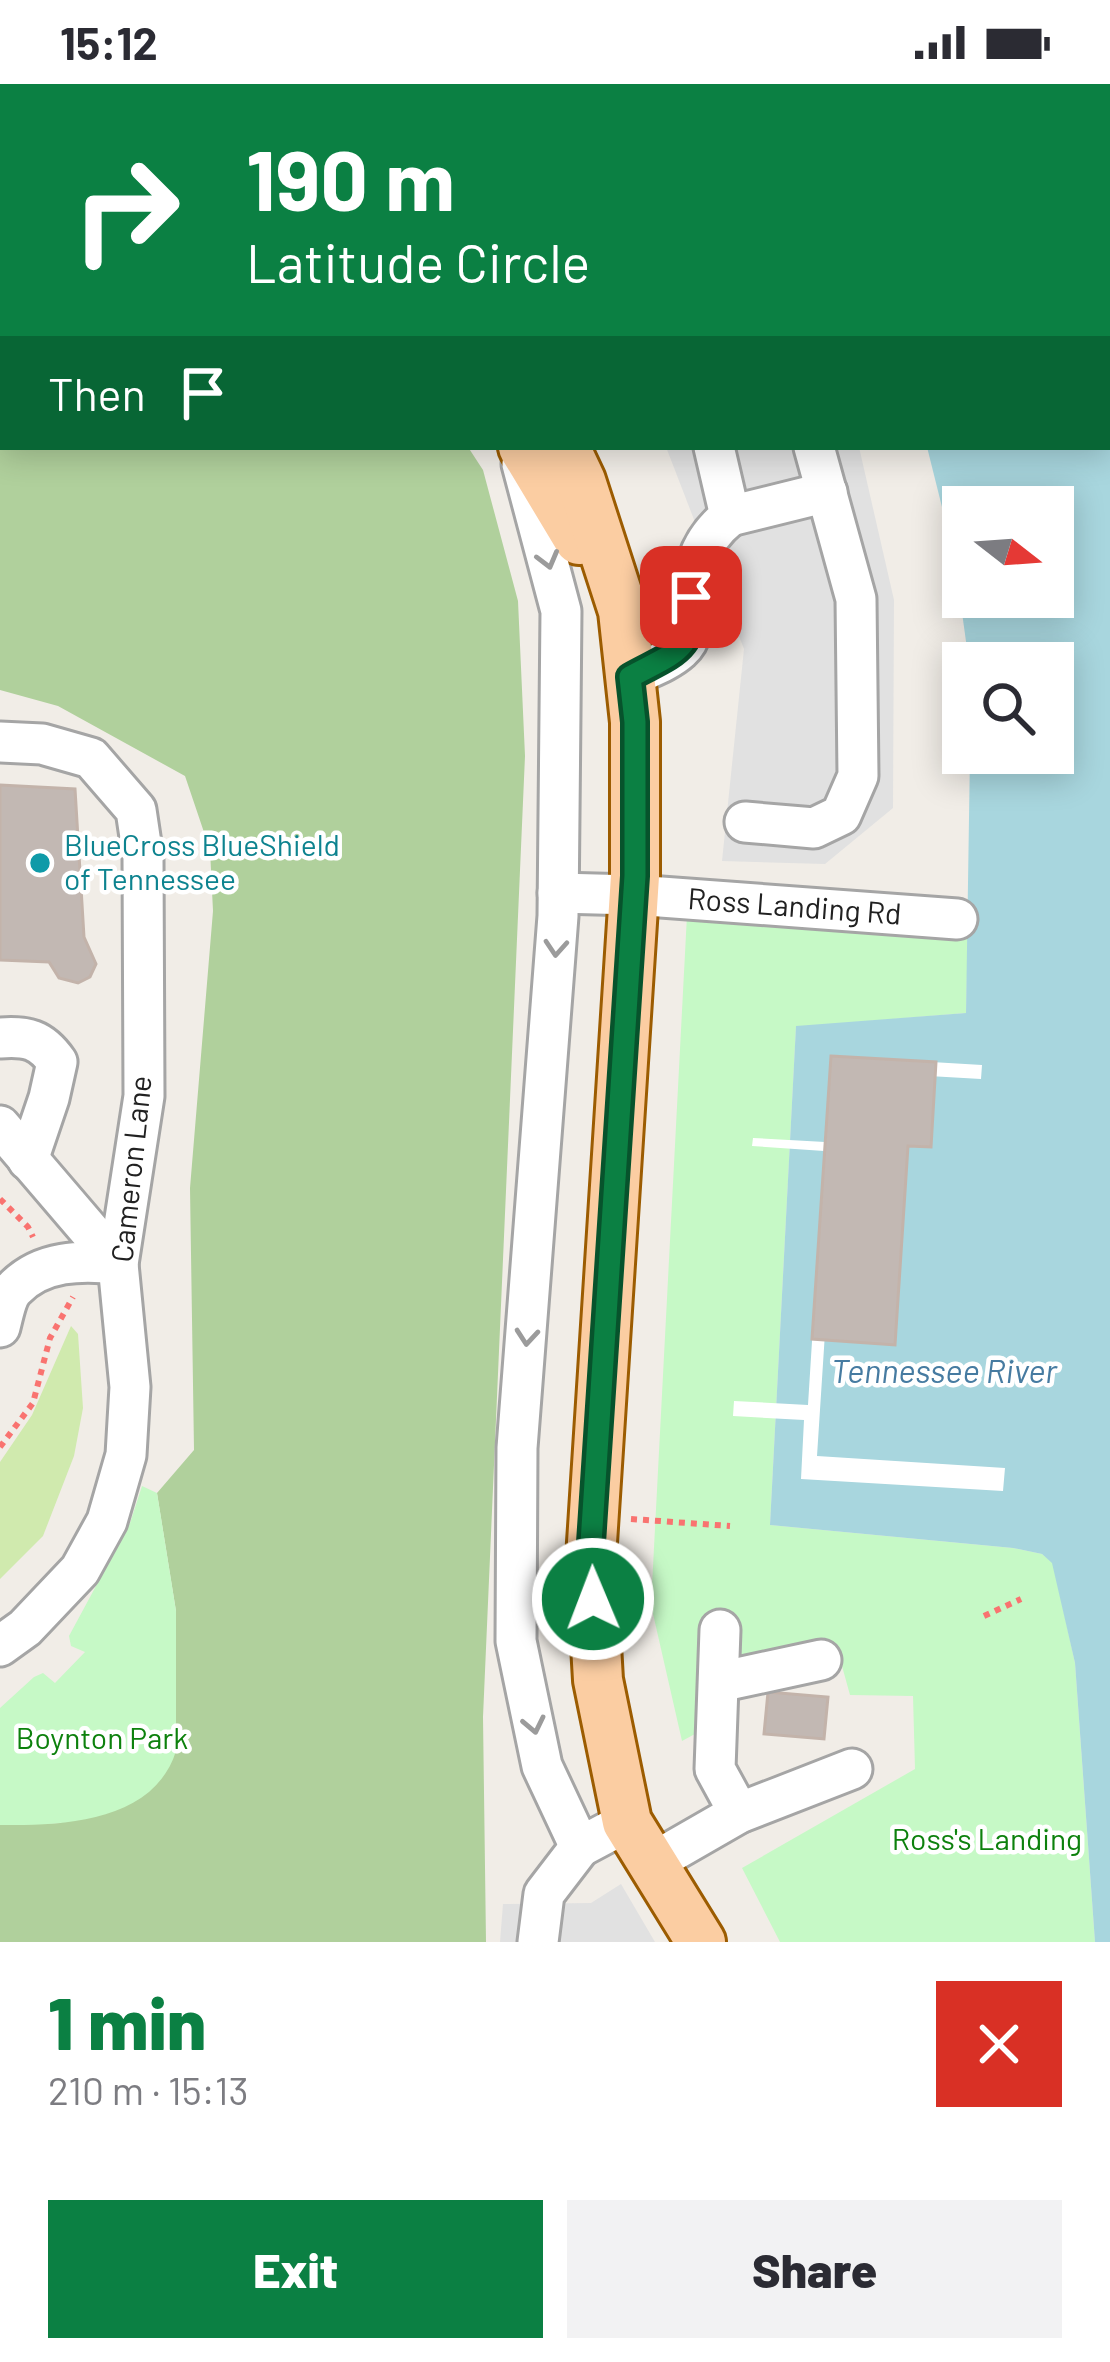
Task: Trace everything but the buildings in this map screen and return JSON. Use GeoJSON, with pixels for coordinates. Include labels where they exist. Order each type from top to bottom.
{"type":"FeatureCollection","features":[{"type":"Feature","properties":{"kind":"main road"},"geometry":{"type":"LineString","coordinates":[[522,450],[581,543],[633,700]]}},
{"type":"Feature","properties":{"kind":"main road"},"geometry":{"type":"LineString","coordinates":[[566,450],[623,611],[633,700],[634,895],[590,1558],[598,1680],[626,1822],[701,1942]]}},
{"type":"Feature","properties":{"kind":"street"},"geometry":{"type":"LineString","coordinates":[[521,450],[561,611],[558,893],[517,1448],[516,1641],[542,1766],[580,1847]]}},
{"type":"Feature","properties":{"kind":"street"},"geometry":{"type":"LineString","coordinates":[[715,450],[730,516]]}},
{"type":"Feature","properties":{"kind":"street"},"geometry":{"type":"LineString","coordinates":[[745,822],[814,828],[841,815],[858,776],[856,599],[815,450]]}},
{"type":"Feature","properties":{"kind":"street"},"geometry":{"type":"LineString","coordinates":[[633,700],[690,636],[692,575],[710,533],[730,516],[826,492]]}},
{"type":"Feature","properties":{"kind":"street","name":"Cameron Lane"},"geometry":{"type":"LineString","coordinates":[[0,742],[42,744],[91,758],[136,810],[143,856],[144,1096],[118,1264],[130,1387],[126,1455],[106,1521],[80,1570],[25,1628],[0,1646]]}},
{"type":"Feature","properties":{"kind":"street","name":"Ross Landing Rd"},"geometry":{"type":"LineString","coordinates":[[558,893],[957,919]]}},
{"type":"Feature","properties":{"kind":"street"},"geometry":{"type":"LineString","coordinates":[[0,1038],[26,1036],[46,1046],[57,1062],[28,1160]]}},
{"type":"Feature","properties":{"kind":"street"},"geometry":{"type":"LineString","coordinates":[[0,1126],[118,1264]]}},
{"type":"Feature","properties":{"kind":"street"},"geometry":{"type":"LineString","coordinates":[[4,1298],[47,1267],[81,1259],[118,1264]]}},
{"type":"Feature","properties":{"kind":"street"},"geometry":{"type":"LineString","coordinates":[[720,1630],[715,1769],[739,1813]]}},
{"type":"Feature","properties":{"kind":"street"},"geometry":{"type":"LineString","coordinates":[[719,1682],[821,1660]]}},
{"type":"Feature","properties":{"kind":"street"},"geometry":{"type":"LineString","coordinates":[[652,1863],[739,1813],[852,1768]]}},
{"type":"Feature","properties":{"kind":"street"},"geometry":{"type":"LineString","coordinates":[[538,1942],[544,1894],[580,1847],[626,1822]]}},
{"type":"Feature","properties":{"kind":"path"},"geometry":{"type":"LineString","coordinates":[[0,1199],[28,1227],[40,1253]]}},
{"type":"Feature","properties":{"kind":"path"},"geometry":{"type":"LineString","coordinates":[[0,1448],[34,1403],[50,1338],[75,1294],[53,1293]]}},
{"type":"Feature","properties":{"kind":"path"},"geometry":{"type":"LineString","coordinates":[[627,1519],[730,1526]]}},
{"type":"Feature","properties":{"kind":"path"},"geometry":{"type":"LineString","coordinates":[[984,1616],[1022,1599]]}},
{"type":"Feature","properties":{"kind":"green space"},"geometry":{"type":"Polygon","coordinates":[[[0,450],[470,450],[483,470],[518,601],[525,756],[483,1717],[486,1942],[0,1942],[0,1825],[61,1823],[176,1611],[157,1493],[194,1450],[190,1188],[213,911],[210,850],[185,776],[58,706],[0,690],[0,450]]]}},
{"type":"Feature","properties":{"kind":"green space","name":"Ross's Landing"},"geometry":{"type":"Polygon","coordinates":[[[687,915],[968,934],[966,1013],[796,1027],[770,1525],[1013,1548],[1042,1554],[1053,1563],[1075,1663],[1095,1942],[780,1942],[742,1868],[915,1769],[913,1696],[850,1695],[837,1648],[757,1668],[717,1722],[682,1741],[651,1605],[687,915]]]}},
{"type":"Feature","properties":{"kind":"green space"},"geometry":{"type":"Polygon","coordinates":[[[71,1326],[78,1334],[83,1408],[74,1456],[43,1536],[0,1579],[0,1462],[32,1415],[71,1326]]]}},
{"type":"Feature","properties":{"kind":"green space","name":"Boynton Park"},"geometry":{"type":"Polygon","coordinates":[[[142,1486],[157,1493],[176,1611],[176,1751],[165,1775],[127,1806],[78,1821],[0,1825],[0,1708],[34,1677],[43,1673],[55,1683],[85,1652],[71,1646],[69,1636],[130,1523],[142,1486]]]}},
{"type":"Feature","properties":{"kind":"shaded area"},"geometry":{"type":"Polygon","coordinates":[[[667,450],[860,450],[894,600],[893,808],[825,864],[722,861],[744,649],[667,450]]]}},
{"type":"Feature","properties":{"kind":"shaded area"},"geometry":{"type":"Polygon","coordinates":[[[621,1884],[655,1942],[500,1942],[503,1904],[591,1903],[621,1884]]]}},
{"type":"Feature","properties":{"kind":"water","name":"Tennessee River"},"geometry":{"type":"Polygon","coordinates":[[[928,450],[1110,450],[1110,1942],[1095,1942],[1075,1663],[1052,1563],[1042,1554],[1013,1548],[770,1525],[796,1026],[966,1013],[970,774],[1074,774],[1074,642],[966,642],[963,618],[1074,618],[1074,486],[942,486],[942,507],[928,450]]]}},
{"type":"Feature","properties":{"kind":"pier"},"geometry":{"type":"Polygon","coordinates":[[[831,1056],[982,1065],[981,1079],[842,1071],[817,1456],[1005,1468],[1003,1491],[801,1479],[804,1420],[733,1416],[734,1401],[808,1405],[824,1151],[752,1146],[753,1138],[825,1142],[831,1056]]]}},
{"type":"Feature","properties":{"kind":"place","name":"BlueCross BlueShield of Tennessee"},"geometry":{"type":"Point","coordinates":[40,863]}},
{"type":"Feature","properties":{"kind":"route"},"geometry":{"type":"LineString","coordinates":[[593,1599],[590,1558],[635,876],[635,722],[630,677],[680,651],[690,636],[691,597]]}}]}
